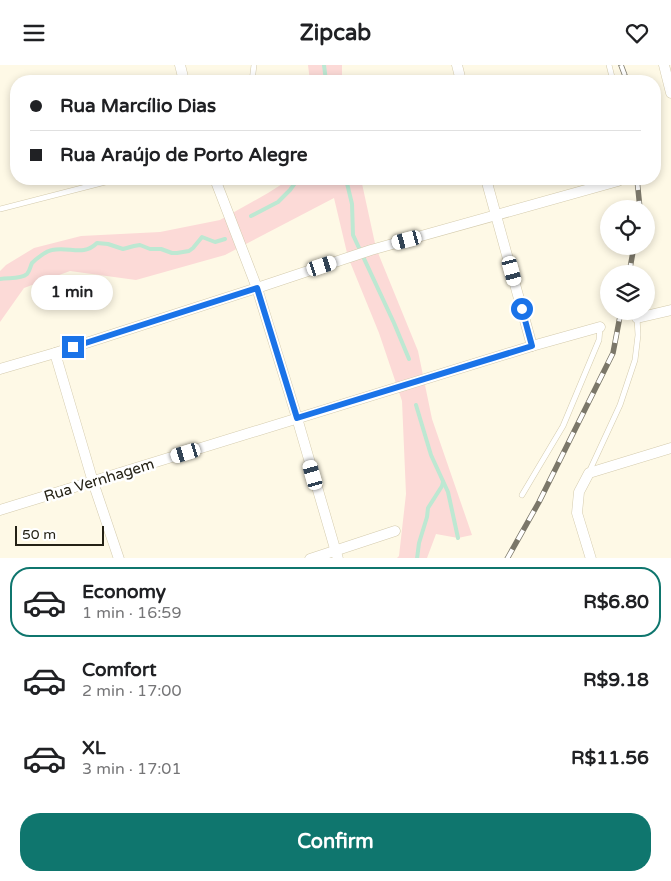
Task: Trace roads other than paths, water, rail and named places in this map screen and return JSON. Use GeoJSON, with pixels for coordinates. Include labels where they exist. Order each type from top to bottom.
{"type":"FeatureCollection","features":[{"type":"Feature","properties":{"kind":"street"},"geometry":{"type":"LineString","coordinates":[[664,65],[671,93]]}},
{"type":"Feature","properties":{"kind":"street"},"geometry":{"type":"LineString","coordinates":[[217,185],[257,288],[337,554]]}},
{"type":"Feature","properties":{"kind":"street"},"geometry":{"type":"LineString","coordinates":[[488,185],[532,346]]}},
{"type":"Feature","properties":{"kind":"street"},"geometry":{"type":"LineString","coordinates":[[0,369],[257,288],[354,255],[601,185]]}},
{"type":"Feature","properties":{"kind":"street"},"geometry":{"type":"LineString","coordinates":[[655,314],[671,310]]}},
{"type":"Feature","properties":{"kind":"street","name":"Rua Vernhagem"},"geometry":{"type":"LineString","coordinates":[[0,510],[532,346],[600,327]]}},
{"type":"Feature","properties":{"kind":"street"},"geometry":{"type":"LineString","coordinates":[[55,353],[93,482],[119,558]]}},
{"type":"Feature","properties":{"kind":"street"},"geometry":{"type":"LineString","coordinates":[[591,558],[577,513],[579,492],[589,473],[671,449]]}},
{"type":"Feature","properties":{"kind":"street"},"geometry":{"type":"LineString","coordinates":[[315,558],[337,554],[394,531]]}},
{"type":"Feature","properties":{"kind":"lane"},"geometry":{"type":"LineString","coordinates":[[0,209],[94,185]]}},
{"type":"Feature","properties":{"kind":"lane"},"geometry":{"type":"LineString","coordinates":[[589,473],[620,405],[635,360],[638,335],[637,320]]}},
{"type":"Feature","properties":{"kind":"lane"},"geometry":{"type":"LineString","coordinates":[[522,495],[563,426],[599,340],[600,327]]}},
{"type":"Feature","properties":{"kind":"waterway"},"geometry":{"type":"LineString","coordinates":[[324,65],[325,75]]}},
{"type":"Feature","properties":{"kind":"waterway"},"geometry":{"type":"LineString","coordinates":[[251,216],[278,202],[294,185]]}},
{"type":"Feature","properties":{"kind":"waterway"},"geometry":{"type":"LineString","coordinates":[[347,185],[352,204],[353,235],[409,359]]}},
{"type":"Feature","properties":{"kind":"waterway"},"geometry":{"type":"LineString","coordinates":[[0,279],[24,276],[28,273],[34,261],[44,253],[52,250],[81,250],[92,247],[97,243],[123,249],[140,245],[150,249],[161,249],[177,253],[189,251],[202,237],[215,242],[225,239]]}},
{"type":"Feature","properties":{"kind":"waterway"},"geometry":{"type":"LineString","coordinates":[[416,405],[431,455],[448,492],[458,538]]}},
{"type":"Feature","properties":{"kind":"waterway"},"geometry":{"type":"LineString","coordinates":[[417,558],[428,508],[443,482]]}},
{"type":"Feature","properties":{"kind":"railway"},"geometry":{"type":"LineString","coordinates":[[621,65],[625,75]]}},
{"type":"Feature","properties":{"kind":"railway"},"geometry":{"type":"LineString","coordinates":[[638,185],[639,200]]}},
{"type":"Feature","properties":{"kind":"railway"},"geometry":{"type":"LineString","coordinates":[[631,265],[632,255]]}},
{"type":"Feature","properties":{"kind":"railway"},"geometry":{"type":"LineString","coordinates":[[508,558],[539,502],[613,353],[619,320]]}}]}
